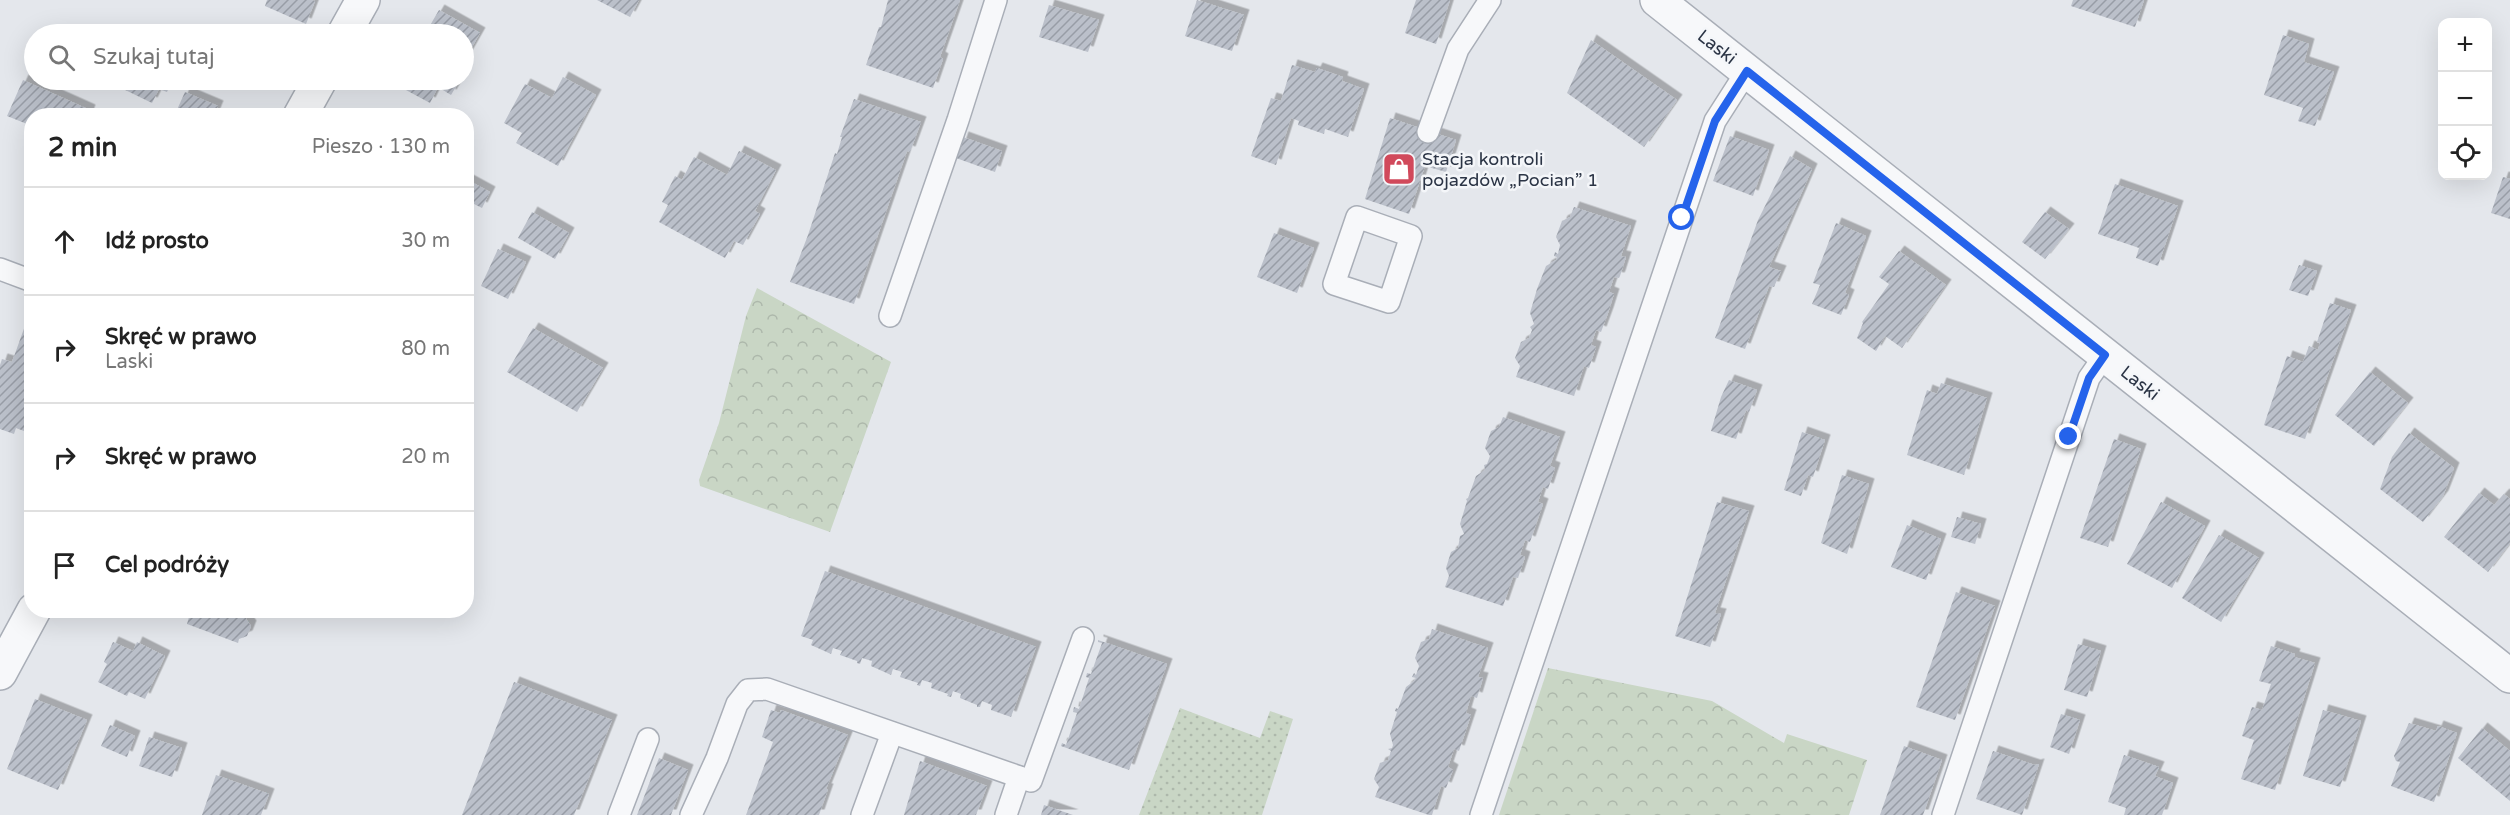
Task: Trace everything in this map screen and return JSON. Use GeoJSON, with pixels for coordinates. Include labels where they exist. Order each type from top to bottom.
{"type":"FeatureCollection","features":[{"type":"Feature","properties":{"kind":"street"},"geometry":{"type":"LineString","coordinates":[[350,24],[363,0]]}},
{"type":"Feature","properties":{"kind":"street","name":"Laski"},"geometry":{"type":"LineString","coordinates":[[1658,0],[2510,676]]}},
{"type":"Feature","properties":{"kind":"street"},"geometry":{"type":"LineString","coordinates":[[304,108],[314,90]]}},
{"type":"Feature","properties":{"kind":"street"},"geometry":{"type":"LineString","coordinates":[[0,673],[30,618]]}},
{"type":"Feature","properties":{"kind":"lane"},"geometry":{"type":"LineString","coordinates":[[890,316],[958,120],[996,0]]}},
{"type":"Feature","properties":{"kind":"lane"},"geometry":{"type":"LineString","coordinates":[[1428,132],[1458,49],[1490,0]]}},
{"type":"Feature","properties":{"kind":"lane"},"geometry":{"type":"LineString","coordinates":[[1480,815],[1715,121],[1747,71]]}},
{"type":"Feature","properties":{"kind":"lane"},"geometry":{"type":"LineString","coordinates":[[0,269],[24,278]]}},
{"type":"Feature","properties":{"kind":"lane"},"geometry":{"type":"LineString","coordinates":[[1943,815],[2089,378],[2105,355]]}},
{"type":"Feature","properties":{"kind":"lane"},"geometry":{"type":"LineString","coordinates":[[691,815],[717,758],[737,704],[748,690],[767,688],[1031,781],[1083,638]]}},
{"type":"Feature","properties":{"kind":"lane"},"geometry":{"type":"LineString","coordinates":[[862,815],[892,732]]}},
{"type":"Feature","properties":{"kind":"lane"},"geometry":{"type":"LineString","coordinates":[[619,815],[648,739]]}},
{"type":"Feature","properties":{"kind":"lane"},"geometry":{"type":"LineString","coordinates":[[1006,815],[1019,777]]}},
{"type":"Feature","properties":{"kind":"green space"},"geometry":{"type":"Polygon","coordinates":[[[757,288],[891,362],[830,532],[700,486],[699,480],[719,423],[746,316],[757,288]]]}},
{"type":"Feature","properties":{"kind":"green space"},"geometry":{"type":"Polygon","coordinates":[[[1548,668],[1712,701],[1784,743],[1787,734],[1867,760],[1849,815],[1499,815],[1548,668]]]}},
{"type":"Feature","properties":{"kind":"green space"},"geometry":{"type":"Polygon","coordinates":[[[1180,708],[1260,738],[1270,711],[1293,719],[1262,815],[1139,815],[1180,708]]]}},
{"type":"Feature","properties":{"kind":"building"},"geometry":{"type":"Polygon","coordinates":[[[267,0],[315,1],[306,24],[265,6],[267,0]]]}},
{"type":"Feature","properties":{"kind":"building"},"geometry":{"type":"Polygon","coordinates":[[[597,0],[639,0],[630,17],[597,0]]]}},
{"type":"Feature","properties":{"kind":"building"},"geometry":{"type":"Polygon","coordinates":[[[888,0],[960,0],[940,57],[943,59],[933,88],[866,65],[879,27],[881,27],[888,0]]]}},
{"type":"Feature","properties":{"kind":"building"},"geometry":{"type":"Polygon","coordinates":[[[1197,0],[1244,15],[1232,51],[1185,36],[1197,0]]]}},
{"type":"Feature","properties":{"kind":"building"},"geometry":{"type":"Polygon","coordinates":[[[1416,0],[1450,0],[1436,44],[1405,33],[1416,0]]]}},
{"type":"Feature","properties":{"kind":"building"},"geometry":{"type":"Polygon","coordinates":[[[2073,0],[2144,0],[2135,27],[2071,6],[2073,0]]]}},
{"type":"Feature","properties":{"kind":"building"},"geometry":{"type":"Polygon","coordinates":[[[1049,5],[1099,20],[1088,52],[1039,37],[1049,5]]]}},
{"type":"Feature","properties":{"kind":"building"},"geometry":{"type":"Polygon","coordinates":[[[439,10],[464,24],[431,24],[439,10]]]}},
{"type":"Feature","properties":{"kind":"building"},"geometry":{"type":"Polygon","coordinates":[[[474,30],[480,33],[474,44],[474,30]]]}},
{"type":"Feature","properties":{"kind":"building"},"geometry":{"type":"Polygon","coordinates":[[[2283,35],[2309,44],[2304,62],[2334,72],[2315,126],[2298,121],[2303,108],[2264,95],[2283,35]]]}},
{"type":"Feature","properties":{"kind":"building"},"geometry":{"type":"Polygon","coordinates":[[[1591,40],[1677,100],[1644,147],[1567,93],[1591,40]]]}},
{"type":"Feature","properties":{"kind":"building"},"geometry":{"type":"Polygon","coordinates":[[[1292,65],[1315,72],[1317,68],[1343,77],[1342,81],[1364,89],[1348,137],[1325,129],[1324,134],[1298,125],[1299,121],[1291,118],[1276,165],[1251,156],[1271,98],[1281,101],[1292,65]]]}},
{"type":"Feature","properties":{"kind":"building"},"geometry":{"type":"Polygon","coordinates":[[[563,77],[596,95],[558,166],[516,143],[522,133],[504,123],[525,84],[552,98],[563,77]]]}},
{"type":"Feature","properties":{"kind":"building"},"geometry":{"type":"Polygon","coordinates":[[[23,80],[24,90],[45,90],[86,108],[24,108],[24,123],[7,116],[23,80]]]}},
{"type":"Feature","properties":{"kind":"building"},"geometry":{"type":"Polygon","coordinates":[[[125,90],[158,90],[152,103],[125,90]]]}},
{"type":"Feature","properties":{"kind":"building"},"geometry":{"type":"Polygon","coordinates":[[[406,90],[436,90],[430,103],[406,90]]]}},
{"type":"Feature","properties":{"kind":"building"},"geometry":{"type":"Polygon","coordinates":[[[443,90],[454,90],[451,95],[443,90]]]}},
{"type":"Feature","properties":{"kind":"building"},"geometry":{"type":"Polygon","coordinates":[[[185,92],[218,106],[217,108],[178,108],[185,92]]]}},
{"type":"Feature","properties":{"kind":"building"},"geometry":{"type":"Polygon","coordinates":[[[854,99],[921,122],[910,152],[907,151],[854,304],[790,282],[835,153],[837,154],[842,137],[840,137],[854,99]]]}},
{"type":"Feature","properties":{"kind":"building","name":"Stacja kontroli pojazdów „Pocian” 1"},"geometry":{"type":"Polygon","coordinates":[[[1390,118],[1456,140],[1446,172],[1425,166],[1409,214],[1365,199],[1390,118]]]}},
{"type":"Feature","properties":{"kind":"building"},"geometry":{"type":"Polygon","coordinates":[[[1730,136],[1769,150],[1753,196],[1713,181],[1730,136]]]}},
{"type":"Feature","properties":{"kind":"building"},"geometry":{"type":"Polygon","coordinates":[[[963,137],[1002,151],[995,172],[956,158],[963,137]]]}},
{"type":"Feature","properties":{"kind":"building"},"geometry":{"type":"Polygon","coordinates":[[[739,151],[776,170],[755,211],[760,214],[743,245],[734,241],[725,258],[659,222],[668,205],[662,202],[675,176],[682,180],[694,157],[727,175],[739,151]]]}},
{"type":"Feature","properties":{"kind":"building"},"geometry":{"type":"Polygon","coordinates":[[[1790,156],[1812,169],[1769,267],[1781,271],[1774,287],[1769,286],[1745,349],[1715,338],[1758,220],[1790,156]]]}},
{"type":"Feature","properties":{"kind":"building"},"geometry":{"type":"Polygon","coordinates":[[[2503,177],[2510,179],[2510,219],[2491,213],[2503,177]]]}},
{"type":"Feature","properties":{"kind":"building"},"geometry":{"type":"Polygon","coordinates":[[[474,183],[490,192],[482,208],[474,204],[474,183]]]}},
{"type":"Feature","properties":{"kind":"building"},"geometry":{"type":"Polygon","coordinates":[[[2115,184],[2178,206],[2158,266],[2136,258],[2139,248],[2098,234],[2115,184]]]}},
{"type":"Feature","properties":{"kind":"building"},"geometry":{"type":"Polygon","coordinates":[[[1574,207],[1631,226],[1621,256],[1626,257],[1620,276],[1619,278],[1614,277],[1609,292],[1614,294],[1608,313],[1601,332],[1596,330],[1591,345],[1596,347],[1589,368],[1584,366],[1574,396],[1516,377],[1520,366],[1515,358],[1521,342],[1529,338],[1532,330],[1530,327],[1534,324],[1530,313],[1546,266],[1556,260],[1555,252],[1558,254],[1560,245],[1556,237],[1562,221],[1570,217],[1574,207]]]}},
{"type":"Feature","properties":{"kind":"building"},"geometry":{"type":"Polygon","coordinates":[[[532,212],[569,233],[555,259],[518,238],[532,212]]]}},
{"type":"Feature","properties":{"kind":"building"},"geometry":{"type":"Polygon","coordinates":[[[2045,212],[2069,229],[2045,259],[2022,242],[2045,212]]]}},
{"type":"Feature","properties":{"kind":"building"},"geometry":{"type":"Polygon","coordinates":[[[1836,223],[1866,236],[1845,293],[1849,295],[1841,315],[1812,304],[1820,285],[1813,283],[1836,223]]]}},
{"type":"Feature","properties":{"kind":"building"},"geometry":{"type":"Polygon","coordinates":[[[1274,233],[1314,248],[1297,293],[1257,277],[1274,233]]]}},
{"type":"Feature","properties":{"kind":"building"},"geometry":{"type":"Polygon","coordinates":[[[498,249],[526,262],[508,299],[481,286],[498,249]]]}},
{"type":"Feature","properties":{"kind":"building"},"geometry":{"type":"Polygon","coordinates":[[[1899,251],[1946,285],[1902,348],[1885,336],[1876,351],[1857,338],[1862,322],[1889,284],[1879,277],[1899,251]]]}},
{"type":"Feature","properties":{"kind":"building"},"geometry":{"type":"Polygon","coordinates":[[[2299,265],[2317,271],[2308,296],[2289,290],[2299,265]]]}},
{"type":"Feature","properties":{"kind":"building"},"geometry":{"type":"Polygon","coordinates":[[[2330,303],[2351,310],[2305,439],[2264,425],[2287,356],[2303,362],[2309,346],[2318,350],[2320,343],[2317,342],[2330,303]]]}},
{"type":"Feature","properties":{"kind":"building"},"geometry":{"type":"Polygon","coordinates":[[[533,328],[603,368],[577,412],[507,372],[533,328]]]}},
{"type":"Feature","properties":{"kind":"building"},"geometry":{"type":"Polygon","coordinates":[[[24,329],[24,431],[16,428],[14,434],[0,429],[0,365],[2,359],[12,362],[24,329]]]}},
{"type":"Feature","properties":{"kind":"building"},"geometry":{"type":"Polygon","coordinates":[[[2370,372],[2408,403],[2374,446],[2335,415],[2370,372]]]}},
{"type":"Feature","properties":{"kind":"building"},"geometry":{"type":"Polygon","coordinates":[[[1729,380],[1757,390],[1749,412],[1746,410],[1736,439],[1711,431],[1721,397],[1729,380]]]}},
{"type":"Feature","properties":{"kind":"building"},"geometry":{"type":"Polygon","coordinates":[[[1941,383],[1987,398],[1964,475],[1907,455],[1927,390],[1937,394],[1941,383]]]}},
{"type":"Feature","properties":{"kind":"building"},"geometry":{"type":"Polygon","coordinates":[[[1503,417],[1560,437],[1550,466],[1555,468],[1548,489],[1543,487],[1538,502],[1543,504],[1530,542],[1525,540],[1520,555],[1525,557],[1518,578],[1513,577],[1503,606],[1445,587],[1449,576],[1446,568],[1451,552],[1458,548],[1460,536],[1464,534],[1460,524],[1466,499],[1476,476],[1485,470],[1484,465],[1487,464],[1490,456],[1485,448],[1491,431],[1499,427],[1503,417]]]}},
{"type":"Feature","properties":{"kind":"building"},"geometry":{"type":"Polygon","coordinates":[[[1802,432],[1825,440],[1813,477],[1808,475],[1801,496],[1784,490],[1802,432]]]}},
{"type":"Feature","properties":{"kind":"building"},"geometry":{"type":"Polygon","coordinates":[[[2409,433],[2454,468],[2443,496],[2423,522],[2380,489],[2392,457],[2409,433]]]}},
{"type":"Feature","properties":{"kind":"building"},"geometry":{"type":"Polygon","coordinates":[[[2114,439],[2141,449],[2108,547],[2080,538],[2114,439]]]}},
{"type":"Feature","properties":{"kind":"building"},"geometry":{"type":"Polygon","coordinates":[[[1842,475],[1869,484],[1847,554],[1821,543],[1842,475]]]}},
{"type":"Feature","properties":{"kind":"building"},"geometry":{"type":"Polygon","coordinates":[[[2479,493],[2494,505],[2504,494],[2510,499],[2510,543],[2488,572],[2444,537],[2479,493]]]}},
{"type":"Feature","properties":{"kind":"building"},"geometry":{"type":"Polygon","coordinates":[[[1717,502],[1749,511],[1715,613],[1721,614],[1710,647],[1675,636],[1717,502]]]}},
{"type":"Feature","properties":{"kind":"building"},"geometry":{"type":"Polygon","coordinates":[[[2161,502],[2205,526],[2172,588],[2127,564],[2161,502]]]}},
{"type":"Feature","properties":{"kind":"building"},"geometry":{"type":"Polygon","coordinates":[[[1957,517],[1981,524],[1975,544],[1951,537],[1957,517]]]}},
{"type":"Feature","properties":{"kind":"building"},"geometry":{"type":"Polygon","coordinates":[[[1907,525],[1941,539],[1926,580],[1891,567],[1907,525]]]}},
{"type":"Feature","properties":{"kind":"building"},"geometry":{"type":"Polygon","coordinates":[[[2219,535],[2259,558],[2221,622],[2182,598],[2219,535]]]}},
{"type":"Feature","properties":{"kind":"building"},"geometry":{"type":"Polygon","coordinates":[[[825,571],[1036,647],[1011,717],[991,710],[992,705],[982,701],[980,707],[977,707],[960,698],[961,694],[953,691],[951,697],[947,696],[948,694],[931,688],[932,683],[922,680],[920,686],[917,685],[918,683],[900,677],[902,672],[893,669],[891,675],[871,666],[872,661],[862,658],[860,664],[840,655],[842,651],[833,648],[831,654],[811,645],[813,640],[801,636],[825,571]]]}},
{"type":"Feature","properties":{"kind":"building"},"geometry":{"type":"Polygon","coordinates":[[[1956,592],[1995,606],[1955,720],[1916,707],[1956,592]]]}},
{"type":"Feature","properties":{"kind":"building"},"geometry":{"type":"Polygon","coordinates":[[[189,618],[246,618],[251,626],[247,636],[239,639],[238,643],[187,624],[189,618]]]}},
{"type":"Feature","properties":{"kind":"building"},"geometry":{"type":"Polygon","coordinates":[[[1432,629],[1488,648],[1478,677],[1483,678],[1477,698],[1471,696],[1466,713],[1471,715],[1459,751],[1454,749],[1448,767],[1453,770],[1446,788],[1441,786],[1432,815],[1429,815],[1375,797],[1379,787],[1374,779],[1380,763],[1388,760],[1391,751],[1388,749],[1393,745],[1390,734],[1397,712],[1396,708],[1398,709],[1406,687],[1416,678],[1412,677],[1414,673],[1416,675],[1419,666],[1415,658],[1421,642],[1429,639],[1432,629]]]}},
{"type":"Feature","properties":{"kind":"building"},"geometry":{"type":"Polygon","coordinates":[[[1098,640],[1167,664],[1129,770],[1061,746],[1062,743],[1066,745],[1077,713],[1073,712],[1074,707],[1079,709],[1089,678],[1086,677],[1087,673],[1091,674],[1102,643],[1098,640]]]}},
{"type":"Feature","properties":{"kind":"building"},"geometry":{"type":"Polygon","coordinates":[[[113,642],[133,651],[137,642],[165,656],[145,699],[129,692],[127,696],[98,682],[107,664],[104,662],[113,642]]]}},
{"type":"Feature","properties":{"kind":"building"},"geometry":{"type":"Polygon","coordinates":[[[2078,644],[2101,651],[2087,697],[2064,690],[2078,644]]]}},
{"type":"Feature","properties":{"kind":"building"},"geometry":{"type":"Polygon","coordinates":[[[2271,646],[2295,654],[2294,657],[2315,663],[2275,790],[2241,779],[2254,740],[2242,736],[2252,707],[2262,710],[2271,684],[2259,681],[2271,646]]]}},
{"type":"Feature","properties":{"kind":"building"},"geometry":{"type":"Polygon","coordinates":[[[514,682],[612,720],[574,815],[462,815],[514,682]]]}},
{"type":"Feature","properties":{"kind":"building"},"geometry":{"type":"Polygon","coordinates":[[[35,699],[87,720],[58,790],[7,769],[35,699]]]}},
{"type":"Feature","properties":{"kind":"building"},"geometry":{"type":"Polygon","coordinates":[[[771,710],[780,713],[781,710],[848,735],[826,789],[828,789],[819,815],[746,815],[773,742],[762,737],[771,710]]]}},
{"type":"Feature","properties":{"kind":"building"},"geometry":{"type":"Polygon","coordinates":[[[2323,710],[2361,721],[2340,787],[2303,776],[2323,710]]]}},
{"type":"Feature","properties":{"kind":"building"},"geometry":{"type":"Polygon","coordinates":[[[2061,714],[2080,720],[2069,754],[2050,747],[2061,714]]]}},
{"type":"Feature","properties":{"kind":"building"},"geometry":{"type":"Polygon","coordinates":[[[2409,723],[2436,731],[2438,726],[2457,733],[2434,802],[2391,786],[2400,762],[2396,761],[2394,756],[2409,723]]]}},
{"type":"Feature","properties":{"kind":"building"},"geometry":{"type":"Polygon","coordinates":[[[110,725],[135,736],[127,757],[101,746],[110,725]]]}},
{"type":"Feature","properties":{"kind":"building"},"geometry":{"type":"Polygon","coordinates":[[[2482,728],[2510,751],[2510,801],[2458,758],[2482,728]]]}},
{"type":"Feature","properties":{"kind":"building"},"geometry":{"type":"Polygon","coordinates":[[[149,737],[182,748],[172,777],[139,766],[149,737]]]}},
{"type":"Feature","properties":{"kind":"building"},"geometry":{"type":"Polygon","coordinates":[[[1904,746],[1942,760],[1923,815],[1880,815],[1904,746]]]}},
{"type":"Feature","properties":{"kind":"building"},"geometry":{"type":"Polygon","coordinates":[[[1993,751],[2035,765],[2039,764],[2022,815],[1976,799],[1993,751]]]}},
{"type":"Feature","properties":{"kind":"building"},"geometry":{"type":"Polygon","coordinates":[[[2124,755],[2159,767],[2155,776],[2173,783],[2162,815],[2124,815],[2126,808],[2108,802],[2124,755]]]}},
{"type":"Feature","properties":{"kind":"building"},"geometry":{"type":"Polygon","coordinates":[[[659,758],[688,770],[671,815],[637,815],[659,758]]]}},
{"type":"Feature","properties":{"kind":"building"},"geometry":{"type":"Polygon","coordinates":[[[920,761],[987,786],[976,815],[904,815],[920,761]]]}},
{"type":"Feature","properties":{"kind":"building"},"geometry":{"type":"Polygon","coordinates":[[[216,775],[269,794],[261,815],[202,815],[216,775]]]}},
{"type":"Feature","properties":{"kind":"building"},"geometry":{"type":"Polygon","coordinates":[[[1044,805],[1073,815],[1041,815],[1044,805]]]}},
{"type":"Feature","properties":{"kind":"place","name":"Stacja kontroli pojazdów „Pocian” 1"},"geometry":{"type":"Point","coordinates":[1399,169]}},
{"type":"Feature","properties":{"kind":"route"},"geometry":{"type":"LineString","coordinates":[[1682,218],[1715,121],[1747,71],[2105,355],[2089,378],[2069,437]]}}]}
